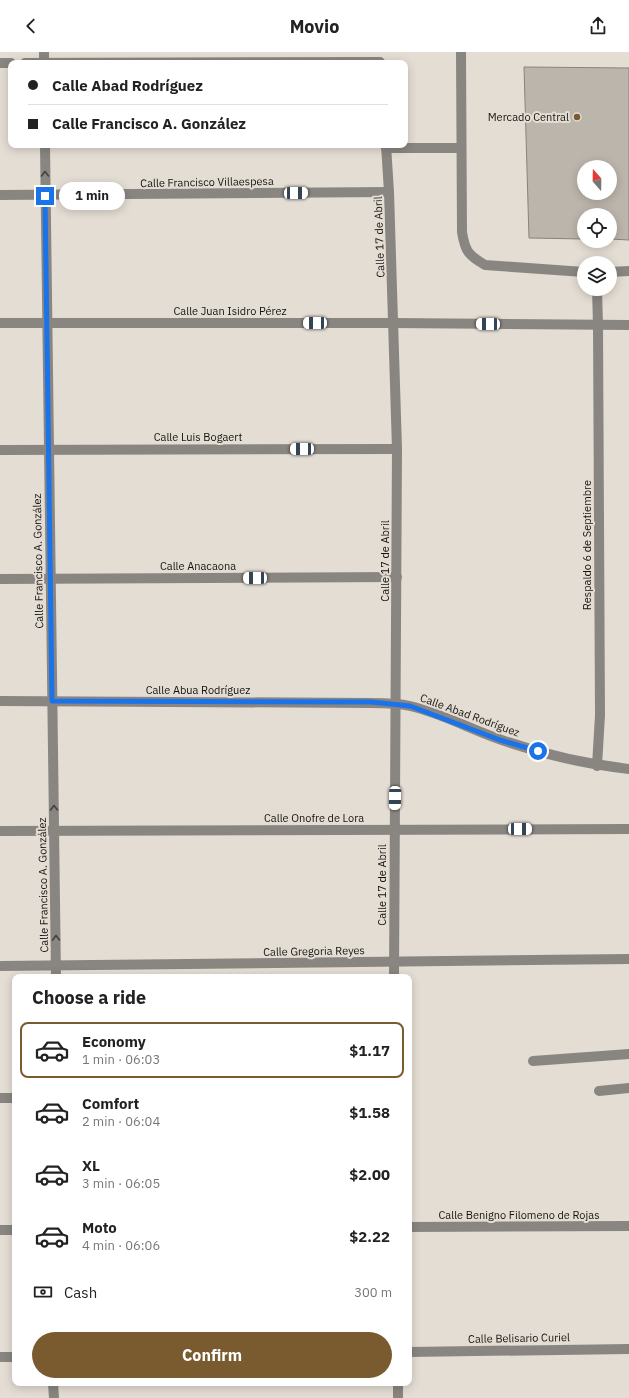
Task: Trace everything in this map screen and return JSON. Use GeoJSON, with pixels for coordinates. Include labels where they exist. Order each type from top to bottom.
{"type":"FeatureCollection","features":[{"type":"Feature","properties":{"kind":"street"},"geometry":{"type":"LineString","coordinates":[[461,52],[460,148],[462,232],[464,246],[473,258],[485,265],[577,272]]}},
{"type":"Feature","properties":{"kind":"street"},"geometry":{"type":"LineString","coordinates":[[296,60],[380,59]]}},
{"type":"Feature","properties":{"kind":"street"},"geometry":{"type":"LineString","coordinates":[[408,147],[460,148]]}},
{"type":"Feature","properties":{"kind":"street","name":"Calle Francisco A. González"},"geometry":{"type":"LineString","coordinates":[[45,148],[56,974]]}},
{"type":"Feature","properties":{"kind":"street","name":"Calle 17 de Abril"},"geometry":{"type":"LineString","coordinates":[[386,148],[394,323],[397,449],[397,704],[394,830],[394,974]]}},
{"type":"Feature","properties":{"kind":"street","name":"Calle Francisco Villaespesa"},"geometry":{"type":"LineString","coordinates":[[0,195],[45,196],[389,192]]}},
{"type":"Feature","properties":{"kind":"street"},"geometry":{"type":"LineString","coordinates":[[617,272],[629,271]]}},
{"type":"Feature","properties":{"kind":"street","name":"Respaldo 6 de Septiembre"},"geometry":{"type":"LineString","coordinates":[[597,296],[600,715],[597,766]]}},
{"type":"Feature","properties":{"kind":"street","name":"Calle Juan Isidro Pérez"},"geometry":{"type":"LineString","coordinates":[[0,323],[629,324]]}},
{"type":"Feature","properties":{"kind":"street","name":"Calle Luis Bogaert"},"geometry":{"type":"LineString","coordinates":[[0,450],[397,449]]}},
{"type":"Feature","properties":{"kind":"street","name":"Calle Anacaona"},"geometry":{"type":"LineString","coordinates":[[0,579],[397,576]]}},
{"type":"Feature","properties":{"kind":"street","name":"Calle Abua Rodríguez"},"geometry":{"type":"LineString","coordinates":[[0,701],[371,702],[397,704]]}},
{"type":"Feature","properties":{"kind":"street","name":"Calle Abad Rodríguez"},"geometry":{"type":"LineString","coordinates":[[397,704],[424,711],[500,740],[550,755],[597,766],[629,769]]}},
{"type":"Feature","properties":{"kind":"street","name":"Calle Onofre de Lora"},"geometry":{"type":"LineString","coordinates":[[0,831],[629,829]]}},
{"type":"Feature","properties":{"kind":"street","name":"Calle Gregoria Reyes"},"geometry":{"type":"LineString","coordinates":[[0,966],[629,959]]}},
{"type":"Feature","properties":{"kind":"street"},"geometry":{"type":"LineString","coordinates":[[533,1060],[629,1054]]}},
{"type":"Feature","properties":{"kind":"street"},"geometry":{"type":"LineString","coordinates":[[599,1091],[629,1088]]}},
{"type":"Feature","properties":{"kind":"street"},"geometry":{"type":"LineString","coordinates":[[0,1098],[12,1098]]}},
{"type":"Feature","properties":{"kind":"street","name":"Calle Benigno Filomeno de Rojas"},"geometry":{"type":"LineString","coordinates":[[412,1228],[629,1226]]}},
{"type":"Feature","properties":{"kind":"street"},"geometry":{"type":"LineString","coordinates":[[0,1230],[12,1230]]}},
{"type":"Feature","properties":{"kind":"street","name":"Calle Belisario Curiel"},"geometry":{"type":"LineString","coordinates":[[412,1352],[629,1349]]}},
{"type":"Feature","properties":{"kind":"street"},"geometry":{"type":"LineString","coordinates":[[0,1357],[12,1357]]}},
{"type":"Feature","properties":{"kind":"street"},"geometry":{"type":"LineString","coordinates":[[54,1386],[54,1398]]}},
{"type":"Feature","properties":{"kind":"street"},"geometry":{"type":"LineString","coordinates":[[398,1386],[398,1398]]}},
{"type":"Feature","properties":{"kind":"building","name":"Mercado Central"},"geometry":{"type":"Polygon","coordinates":[[[524,67],[629,68],[629,240],[617,239],[617,208],[577,208],[577,239],[529,238],[524,67]]]}},
{"type":"Feature","properties":{"kind":"place","name":"Mercado Central"},"geometry":{"type":"Point","coordinates":[577,117]}},
{"type":"Feature","properties":{"kind":"route"},"geometry":{"type":"LineString","coordinates":[[45,196],[52,701],[371,702],[397,704],[410,706],[500,740],[538,751]]}}]}
